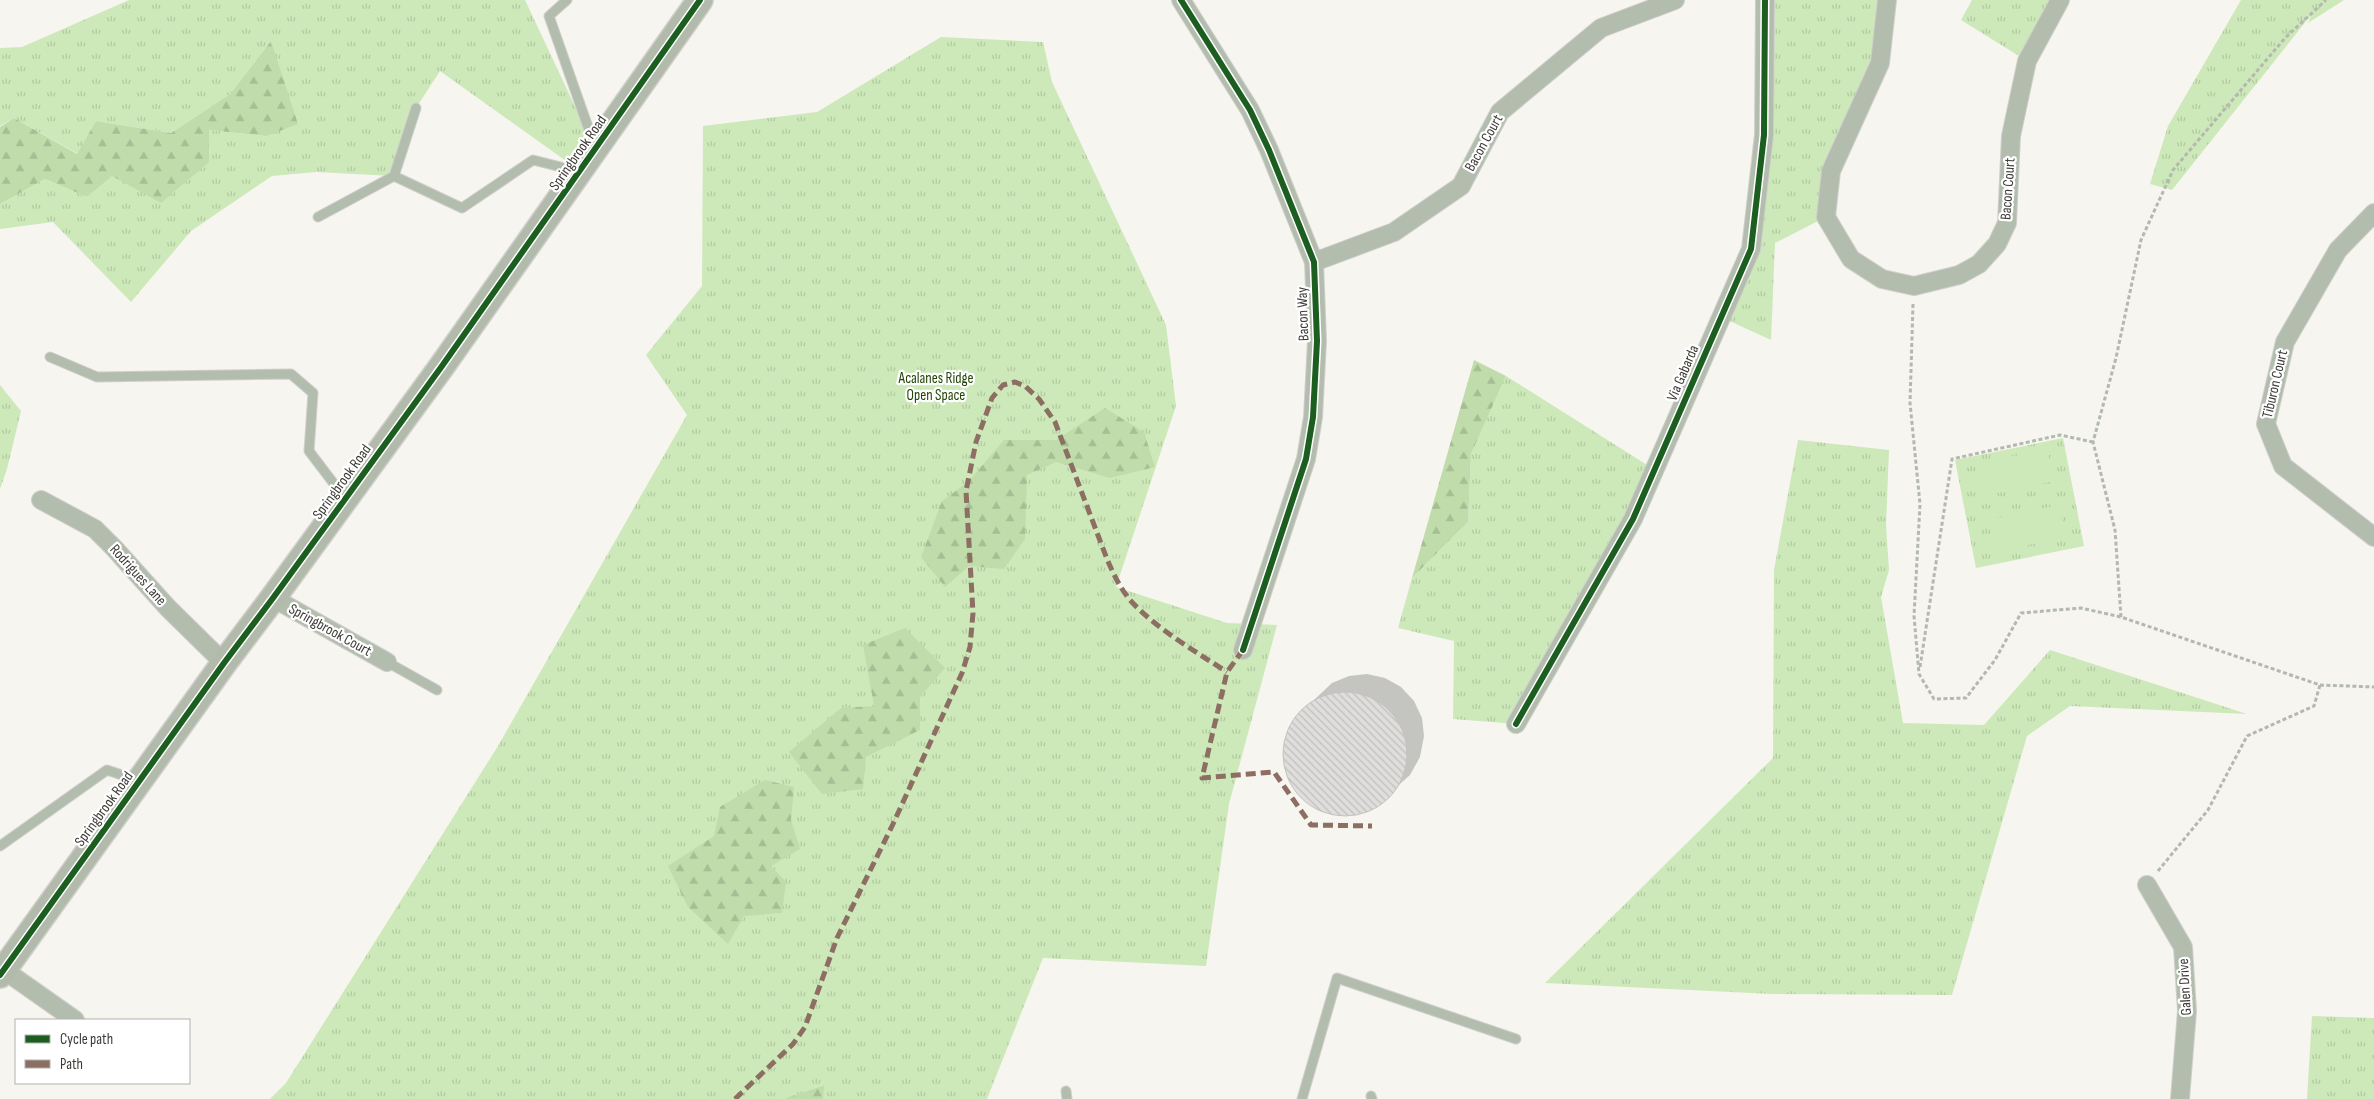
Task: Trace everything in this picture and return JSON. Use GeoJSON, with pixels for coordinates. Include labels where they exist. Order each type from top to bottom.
{"type":"FeatureCollection","features":[{"type":"Feature","properties":{"kind":"street","name":"Springbrook Road"},"geometry":{"type":"LineString","coordinates":[[2,972],[224,663],[345,499],[596,149],[700,0]]}},
{"type":"Feature","properties":{"kind":"street","name":"Bacon Way"},"geometry":{"type":"LineString","coordinates":[[1181,0],[1250,110],[1269,150],[1314,262],[1317,341],[1313,416],[1306,459],[1243,650]]}},
{"type":"Feature","properties":{"kind":"street","name":"Bacon Court"},"geometry":{"type":"LineString","coordinates":[[1314,262],[1394,232],[1462,186],[1500,112],[1601,28],[1675,0]]}},
{"type":"Feature","properties":{"kind":"street","name":"Via Gabarda"},"geometry":{"type":"LineString","coordinates":[[1516,724],[1633,519],[1751,249],[1764,135],[1765,0]]}},
{"type":"Feature","properties":{"kind":"street","name":"Bacon Court"},"geometry":{"type":"LineString","coordinates":[[1887,0],[1880,64],[1831,171],[1826,217],[1851,259],[1882,279],[1914,286],[1959,275],[1979,264],[1997,244],[2007,223],[2010,136],[2027,61],[2060,0]]}},
{"type":"Feature","properties":{"kind":"street","name":"Tiburon Court"},"geometry":{"type":"LineString","coordinates":[[2374,213],[2338,250],[2285,342],[2266,424],[2283,466],[2374,537]]}},
{"type":"Feature","properties":{"kind":"street","name":"Rodrigues Lane"},"geometry":{"type":"LineString","coordinates":[[41,500],[95,529],[168,608],[224,663]]}},
{"type":"Feature","properties":{"kind":"street","name":"Springbrook Court"},"geometry":{"type":"LineString","coordinates":[[273,598],[387,662]]}},
{"type":"Feature","properties":{"kind":"street","name":"Galen Drive"},"geometry":{"type":"LineString","coordinates":[[2147,885],[2183,947],[2188,1011],[2180,1099]]}},
{"type":"Feature","properties":{"kind":"street"},"geometry":{"type":"LineString","coordinates":[[2,972],[73,1019]]}},
{"type":"Feature","properties":{"kind":"lane"},"geometry":{"type":"LineString","coordinates":[[567,0],[549,16],[596,149]]}},
{"type":"Feature","properties":{"kind":"lane"},"geometry":{"type":"LineString","coordinates":[[318,217],[394,176],[416,108]]}},
{"type":"Feature","properties":{"kind":"lane"},"geometry":{"type":"LineString","coordinates":[[394,176],[462,208],[533,160],[580,171]]}},
{"type":"Feature","properties":{"kind":"lane"},"geometry":{"type":"LineString","coordinates":[[50,357],[98,377],[291,374],[313,393],[309,451],[345,499]]}},
{"type":"Feature","properties":{"kind":"lane"},"geometry":{"type":"LineString","coordinates":[[387,662],[437,690]]}},
{"type":"Feature","properties":{"kind":"lane"},"geometry":{"type":"LineString","coordinates":[[0,846],[107,770],[139,781]]}},
{"type":"Feature","properties":{"kind":"lane"},"geometry":{"type":"LineString","coordinates":[[1302,1099],[1337,978],[1516,1040]]}},
{"type":"Feature","properties":{"kind":"path"},"geometry":{"type":"LineString","coordinates":[[2121,617],[2115,530],[2093,442],[2116,358],[2141,240],[2173,170],[2285,38],[2326,0]]}},
{"type":"Feature","properties":{"kind":"path"},"geometry":{"type":"LineString","coordinates":[[1914,286],[1910,403],[1920,504],[1914,616],[1919,674],[1934,700],[1966,698],[1995,660],[2021,613],[2081,608],[2121,617],[2320,685],[2374,687]]}},
{"type":"Feature","properties":{"kind":"path"},"geometry":{"type":"LineString","coordinates":[[1919,674],[1952,459],[2060,435],[2093,442]]}},
{"type":"Feature","properties":{"kind":"path"},"geometry":{"type":"LineString","coordinates":[[2147,885],[2208,810],[2247,736],[2314,706],[2320,685]]}},
{"type":"Feature","properties":{"kind":"green space"},"geometry":{"type":"Polygon","coordinates":[[[129,0],[525,0],[595,149],[580,171],[440,71],[416,108],[394,176],[316,172],[272,176],[191,231],[131,302],[53,222],[0,229],[0,204],[45,179],[87,197],[112,175],[209,130],[266,136],[271,41],[230,94],[171,133],[96,121],[78,154],[14,118],[0,126],[0,48],[22,47],[129,0]]]}},
{"type":"Feature","properties":{"kind":"green space"},"geometry":{"type":"Polygon","coordinates":[[[1765,0],[1887,0],[1880,63],[1831,171],[1826,217],[1775,243],[1771,340],[1721,317],[1751,249],[1765,0]]]}},
{"type":"Feature","properties":{"kind":"green space"},"geometry":{"type":"Polygon","coordinates":[[[1972,0],[2060,0],[2027,61],[1961,20],[1972,0]]]}},
{"type":"Feature","properties":{"kind":"green space"},"geometry":{"type":"Polygon","coordinates":[[[2241,0],[2344,0],[2308,23],[2311,15],[2172,190],[2150,184],[2168,126],[2241,0]]]}},
{"type":"Feature","properties":{"kind":"green space","name":"Acalanes Ridge Open Space"},"geometry":{"type":"Polygon","coordinates":[[[941,37],[1043,42],[1052,82],[1166,325],[1176,406],[1116,587],[1227,623],[1277,625],[1229,804],[1206,966],[1043,958],[987,1099],[823,1099],[823,1085],[785,1099],[270,1099],[286,1083],[498,746],[687,415],[646,355],[702,286],[703,126],[817,112],[941,37]]]}},
{"type":"Feature","properties":{"kind":"green space"},"geometry":{"type":"Polygon","coordinates":[[[271,41],[298,124],[266,136],[209,130],[209,162],[161,203],[112,176],[87,197],[45,179],[0,204],[0,127],[14,118],[77,154],[96,121],[171,133],[230,94],[271,41]]]}},
{"type":"Feature","properties":{"kind":"green space"},"geometry":{"type":"Polygon","coordinates":[[[1474,360],[1506,376],[1471,454],[1468,522],[1412,578],[1474,360]]]}},
{"type":"Feature","properties":{"kind":"green space"},"geometry":{"type":"Polygon","coordinates":[[[1506,376],[1655,470],[1516,724],[1453,719],[1454,641],[1398,628],[1412,578],[1468,522],[1471,454],[1506,376]]]}},
{"type":"Feature","properties":{"kind":"green space"},"geometry":{"type":"Polygon","coordinates":[[[0,385],[21,411],[7,469],[0,489],[0,385]]]}},
{"type":"Feature","properties":{"kind":"green space"},"geometry":{"type":"Polygon","coordinates":[[[1105,408],[1144,432],[1155,467],[1110,478],[1056,462],[1027,475],[1025,539],[1004,569],[969,566],[945,587],[921,557],[942,501],[968,482],[1004,440],[1056,440],[1105,408]]]}},
{"type":"Feature","properties":{"kind":"green space"},"geometry":{"type":"Polygon","coordinates":[[[2063,438],[2084,546],[1976,568],[1955,460],[2063,438]]]}},
{"type":"Feature","properties":{"kind":"green space"},"geometry":{"type":"Polygon","coordinates":[[[1798,440],[1889,450],[1886,525],[1889,570],[1881,597],[1903,723],[1984,725],[2050,650],[2247,714],[2070,706],[2027,736],[1952,995],[1772,994],[1545,983],[1773,758],[1774,570],[1798,440]]]}},
{"type":"Feature","properties":{"kind":"green space"},"geometry":{"type":"Polygon","coordinates":[[[2047,449],[2054,481],[1983,496],[1977,464],[2047,449]]]}},
{"type":"Feature","properties":{"kind":"green space"},"geometry":{"type":"Polygon","coordinates":[[[2059,505],[2066,537],[1995,552],[1988,520],[2059,505]]]}},
{"type":"Feature","properties":{"kind":"green space"},"geometry":{"type":"Polygon","coordinates":[[[905,628],[945,668],[920,697],[920,730],[866,757],[863,789],[822,794],[789,752],[841,708],[874,706],[863,645],[905,628]]]}},
{"type":"Feature","properties":{"kind":"green space"},"geometry":{"type":"Polygon","coordinates":[[[765,780],[794,787],[791,820],[800,849],[771,866],[786,882],[782,913],[744,916],[728,944],[688,907],[668,866],[714,836],[720,807],[765,780]]]}},
{"type":"Feature","properties":{"kind":"green space"},"geometry":{"type":"Polygon","coordinates":[[[2312,1016],[2374,1018],[2374,1099],[2307,1099],[2312,1016]]]}},
{"type":"Feature","properties":{"kind":"green space"},"geometry":{"type":"Polygon","coordinates":[[[824,1085],[823,1099],[785,1099],[789,1097],[824,1085]]]}},
{"type":"Feature","properties":{"kind":"building"},"geometry":{"type":"Polygon","coordinates":[[[1345,692],[1369,697],[1389,710],[1402,730],[1407,754],[1402,778],[1389,798],[1369,811],[1345,816],[1321,811],[1301,798],[1288,778],[1283,754],[1288,730],[1301,710],[1321,697],[1345,692]]]}},
{"type":"Feature","properties":{"kind":"marked path"},"geometry":{"type":"LineString","coordinates":[[735,1099],[793,1044],[805,1027],[837,938],[893,824],[962,673],[970,647],[973,613],[966,491],[976,442],[992,398],[1003,385],[1015,382],[1025,386],[1039,399],[1055,422],[1107,559],[1114,575],[1130,600],[1163,629],[1227,672]]}},
{"type":"Feature","properties":{"kind":"marked path"},"geometry":{"type":"LineString","coordinates":[[1243,650],[1227,672],[1202,778],[1274,772],[1311,825],[1372,826]]}},
{"type":"Feature","properties":{"kind":"cycle path"},"geometry":{"type":"LineString","coordinates":[[0,975],[224,663],[442,366],[700,0]]}},
{"type":"Feature","properties":{"kind":"cycle path"},"geometry":{"type":"LineString","coordinates":[[1181,0],[1250,110],[1269,150],[1314,262],[1317,341],[1313,417],[1306,459],[1243,650]]}},
{"type":"Feature","properties":{"kind":"cycle path"},"geometry":{"type":"LineString","coordinates":[[1516,724],[1633,519],[1751,249],[1764,135],[1765,0]]}}]}
